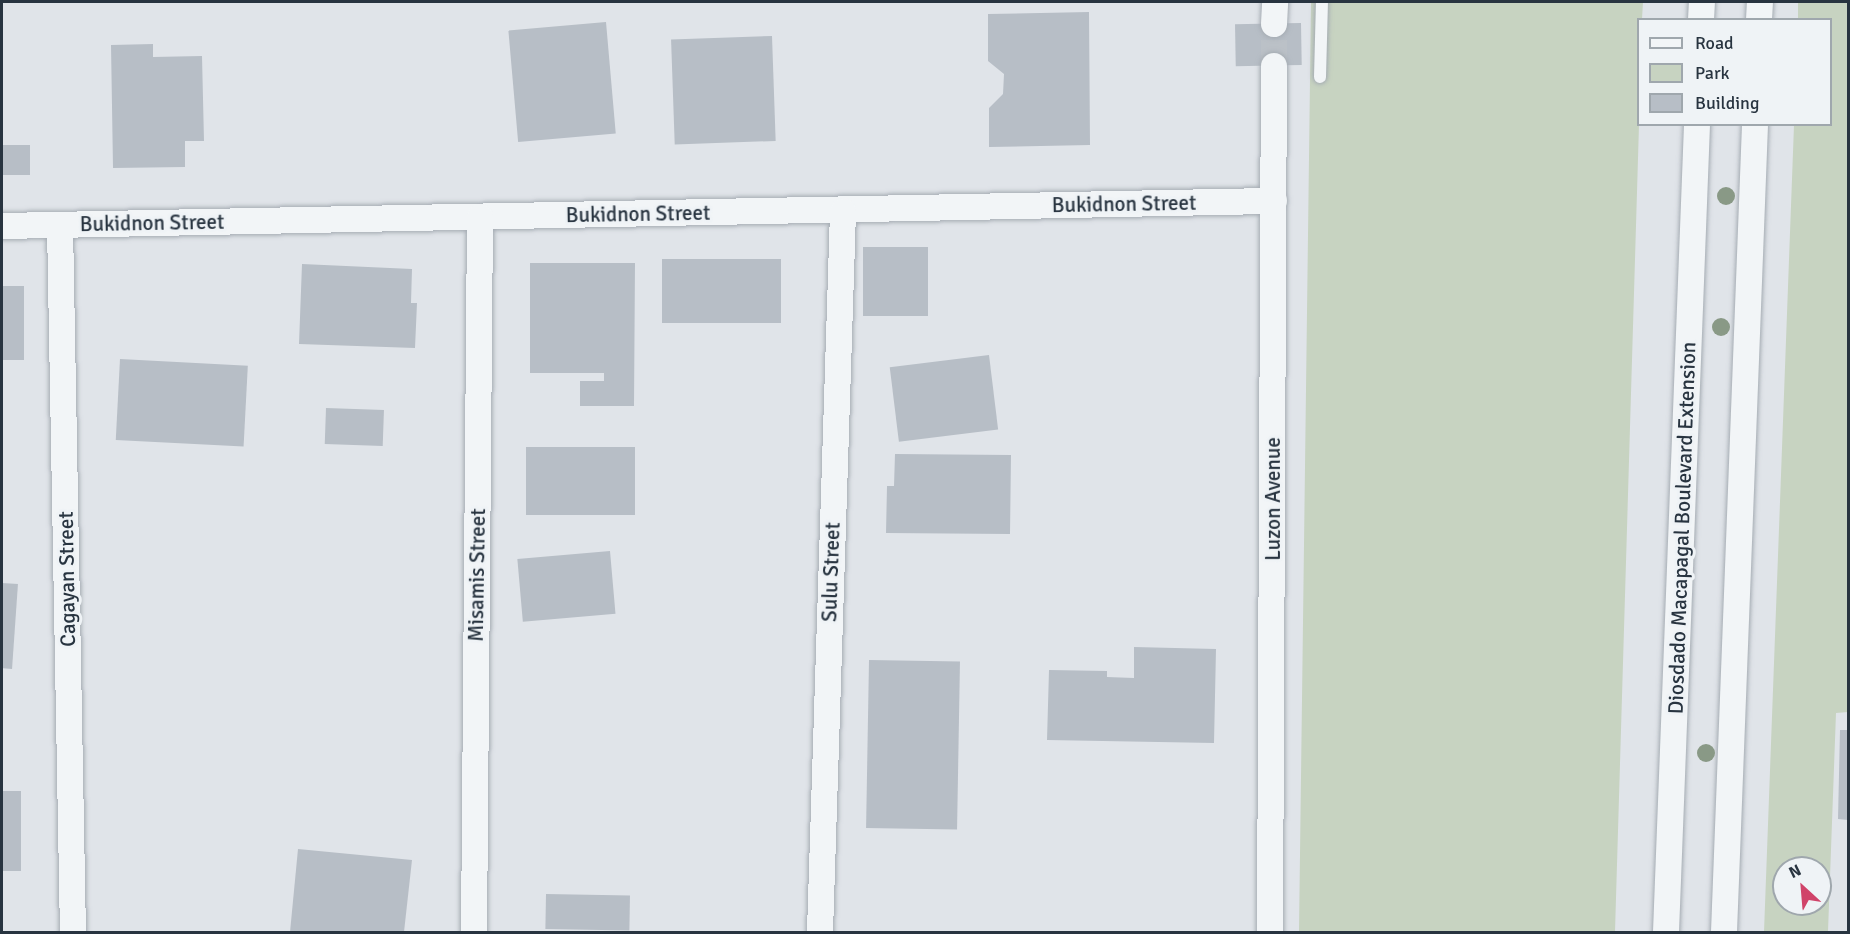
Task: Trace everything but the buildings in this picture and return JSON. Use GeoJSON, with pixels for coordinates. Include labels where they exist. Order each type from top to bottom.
{"type":"FeatureCollection","features":[{"type":"Feature","properties":{"kind":"street"},"geometry":{"type":"LineString","coordinates":[[1701,18],[1702,2]]}},
{"type":"Feature","properties":{"kind":"street"},"geometry":{"type":"LineString","coordinates":[[1759,18],[1760,2]]}},
{"type":"Feature","properties":{"kind":"street","name":"Luzon Avenue"},"geometry":{"type":"LineString","coordinates":[[1270,933],[1274,66]]}},
{"type":"Feature","properties":{"kind":"street","name":"Diosdado Macapagal Boulevard Extension"},"geometry":{"type":"LineString","coordinates":[[1666,933],[1697,126]]}},
{"type":"Feature","properties":{"kind":"street"},"geometry":{"type":"LineString","coordinates":[[1724,933],[1755,126]]}},
{"type":"Feature","properties":{"kind":"street","name":"Bukidnon Street"},"geometry":{"type":"LineString","coordinates":[[2,226],[1274,201]]}},
{"type":"Feature","properties":{"kind":"street","name":"Sulu Street"},"geometry":{"type":"LineString","coordinates":[[820,933],[843,211]]}},
{"type":"Feature","properties":{"kind":"street","name":"Misamis Street"},"geometry":{"type":"LineString","coordinates":[[474,933],[480,217]]}},
{"type":"Feature","properties":{"kind":"street","name":"Cagayan Street"},"geometry":{"type":"LineString","coordinates":[[60,225],[74,933]]}},
{"type":"Feature","properties":{"kind":"lane"},"geometry":{"type":"LineString","coordinates":[[1320,77],[1322,2]]}},
{"type":"Feature","properties":{"kind":"green space"},"geometry":{"type":"Polygon","coordinates":[[[1311,2],[1643,2],[1642,18],[1637,18],[1637,126],[1639,126],[1615,932],[1299,932],[1311,2]]]}},
{"type":"Feature","properties":{"kind":"green space"},"geometry":{"type":"Polygon","coordinates":[[[1798,2],[1848,2],[1848,712],[1836,713],[1831,856],[1772,856],[1772,916],[1829,916],[1828,932],[1764,932],[1794,126],[1832,126],[1832,18],[1798,18],[1798,2]]]}},
{"type":"Feature","properties":{"kind":"tunnel"},"geometry":{"type":"LineString","coordinates":[[1274,24],[1274,66]]}}]}
